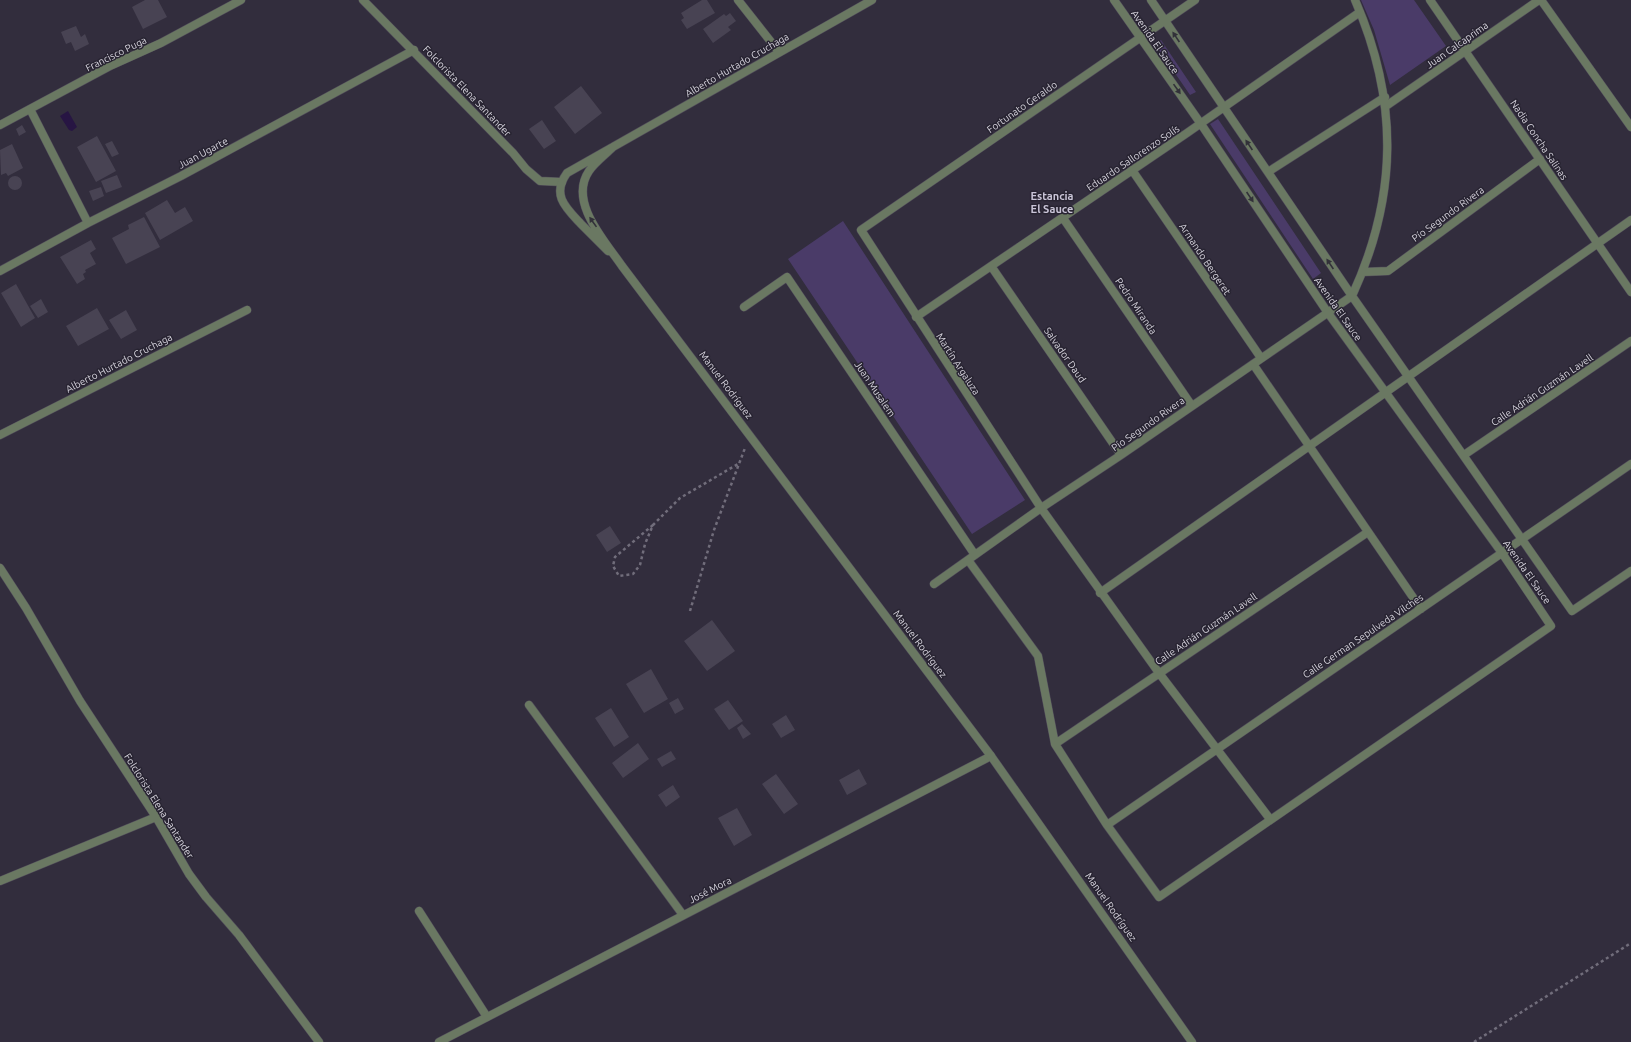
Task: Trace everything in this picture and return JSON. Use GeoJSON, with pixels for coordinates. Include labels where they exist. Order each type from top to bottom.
{"type":"FeatureCollection","features":[{"type":"Feature","properties":{"kind":"street","name":"Francisco Puga"},"geometry":{"type":"LineString","coordinates":[[0,125],[110,66],[161,43],[241,0]]}},
{"type":"Feature","properties":{"kind":"street","name":"Folclorista Elena Santander"},"geometry":{"type":"LineString","coordinates":[[363,0],[414,50],[514,154],[526,169],[540,181],[562,182]]}},
{"type":"Feature","properties":{"kind":"street"},"geometry":{"type":"LineString","coordinates":[[738,0],[779,52]]}},
{"type":"Feature","properties":{"kind":"street","name":"Alberto Hurtado Cruchaga"},"geometry":{"type":"LineString","coordinates":[[613,147],[872,0]]}},
{"type":"Feature","properties":{"kind":"street","name":"Avenida El Sauce"},"geometry":{"type":"LineString","coordinates":[[1114,0],[1201,124],[1328,313],[1502,553],[1551,626],[1270,819]]}},
{"type":"Feature","properties":{"kind":"street","name":"Avenida El Sauce"},"geometry":{"type":"LineString","coordinates":[[1151,0],[1352,296],[1572,611],[1631,570]]}},
{"type":"Feature","properties":{"kind":"street","name":"Fortunato Geraldo"},"geometry":{"type":"LineString","coordinates":[[861,230],[1195,0]]}},
{"type":"Feature","properties":{"kind":"street"},"geometry":{"type":"LineString","coordinates":[[1352,296],[1363,272],[1376,235],[1384,196],[1388,157],[1385,97],[1375,54],[1355,0]]}},
{"type":"Feature","properties":{"kind":"street","name":"Nadia Concha Salinas"},"geometry":{"type":"LineString","coordinates":[[1430,0],[1466,50],[1631,292]]}},
{"type":"Feature","properties":{"kind":"street"},"geometry":{"type":"LineString","coordinates":[[1540,0],[1631,127]]}},
{"type":"Feature","properties":{"kind":"street","name":"Juan Calcaprima"},"geometry":{"type":"LineString","coordinates":[[1386,106],[1540,0]]}},
{"type":"Feature","properties":{"kind":"street","name":"Eduardo Sallorenzo Solís"},"geometry":{"type":"LineString","coordinates":[[916,317],[1201,124],[1223,106],[1360,12]]}},
{"type":"Feature","properties":{"kind":"street","name":"Juan Ugarte"},"geometry":{"type":"LineString","coordinates":[[0,271],[88,223],[188,173],[414,50]]}},
{"type":"Feature","properties":{"kind":"street"},"geometry":{"type":"LineString","coordinates":[[1268,172],[1385,97]]}},
{"type":"Feature","properties":{"kind":"street"},"geometry":{"type":"LineString","coordinates":[[30,109],[88,223]]}},
{"type":"Feature","properties":{"kind":"street"},"geometry":{"type":"LineString","coordinates":[[562,182],[567,173],[613,147]]}},
{"type":"Feature","properties":{"kind":"street","name":"Manuel Rodríguez"},"geometry":{"type":"LineString","coordinates":[[613,147],[589,170],[584,182],[583,200],[588,216],[622,266],[751,434],[991,756],[1192,1042]]}},
{"type":"Feature","properties":{"kind":"street","name":"Pío Segundo Rivera"},"geometry":{"type":"LineString","coordinates":[[1363,272],[1388,271],[1540,159]]}},
{"type":"Feature","properties":{"kind":"street","name":"Armando Bergeret"},"geometry":{"type":"LineString","coordinates":[[1132,170],[1261,358]]}},
{"type":"Feature","properties":{"kind":"street","name":"Manuel Rodríguez"},"geometry":{"type":"LineString","coordinates":[[562,182],[560,195],[566,207],[622,266]]}},
{"type":"Feature","properties":{"kind":"street","name":"Pedro Miranda"},"geometry":{"type":"LineString","coordinates":[[1063,218],[1192,406]]}},
{"type":"Feature","properties":{"kind":"street"},"geometry":{"type":"LineString","coordinates":[[1100,592],[1631,220]]}},
{"type":"Feature","properties":{"kind":"street","name":"Martín Argaluza"},"geometry":{"type":"LineString","coordinates":[[861,230],[1041,508],[1159,673],[1270,819]]}},
{"type":"Feature","properties":{"kind":"street","name":"Salvador Daud"},"geometry":{"type":"LineString","coordinates":[[992,266],[1121,455]]}},
{"type":"Feature","properties":{"kind":"street","name":"Juan Musalem"},"geometry":{"type":"LineString","coordinates":[[744,308],[787,277],[972,558]]}},
{"type":"Feature","properties":{"kind":"street","name":"Pío Segundo Rivera"},"geometry":{"type":"LineString","coordinates":[[934,584],[1041,508],[1121,455],[1352,296]]}},
{"type":"Feature","properties":{"kind":"street","name":"Alberto Hurtado Cruchaga"},"geometry":{"type":"LineString","coordinates":[[0,435],[247,310]]}},
{"type":"Feature","properties":{"kind":"street","name":"Calle Adrián Guzmán Lavell"},"geometry":{"type":"LineString","coordinates":[[1464,456],[1631,341]]}},
{"type":"Feature","properties":{"kind":"street"},"geometry":{"type":"LineString","coordinates":[[1253,364],[1422,608]]}},
{"type":"Feature","properties":{"kind":"street","name":"Calle German Sepulveda Vilches"},"geometry":{"type":"LineString","coordinates":[[1107,825],[1631,464]]}},
{"type":"Feature","properties":{"kind":"street","name":"Calle Adrián Guzmán Lavell"},"geometry":{"type":"LineString","coordinates":[[1055,744],[1368,532]]}},
{"type":"Feature","properties":{"kind":"street"},"geometry":{"type":"LineString","coordinates":[[972,558],[1038,656],[1055,744],[1107,825],[1160,897],[1270,819]]}},
{"type":"Feature","properties":{"kind":"street","name":"Folclorista Elena Santander"},"geometry":{"type":"LineString","coordinates":[[0,568],[26,608],[80,700],[156,816],[193,880],[239,935],[319,1042]]}},
{"type":"Feature","properties":{"kind":"street"},"geometry":{"type":"LineString","coordinates":[[529,705],[683,915]]}},
{"type":"Feature","properties":{"kind":"street","name":"José Mora"},"geometry":{"type":"LineString","coordinates":[[439,1042],[991,756]]}},
{"type":"Feature","properties":{"kind":"street"},"geometry":{"type":"LineString","coordinates":[[0,881],[156,816]]}},
{"type":"Feature","properties":{"kind":"street"},"geometry":{"type":"LineString","coordinates":[[419,912],[487,1017]]}},
{"type":"Feature","properties":{"kind":"path"},"geometry":{"type":"LineString","coordinates":[[690,611],[714,530],[738,464],[751,434]]}},
{"type":"Feature","properties":{"kind":"path"},"geometry":{"type":"LineString","coordinates":[[653,525],[645,544],[640,565],[632,574],[620,576],[612,566],[615,557],[653,525],[680,498],[738,464]]}},
{"type":"Feature","properties":{"kind":"path"},"geometry":{"type":"LineString","coordinates":[[1474,1042],[1631,943]]}},
{"type":"Feature","properties":{"kind":"shaded area"},"geometry":{"type":"Polygon","coordinates":[[[1361,0],[1414,0],[1446,46],[1390,85],[1374,30],[1361,0]]]}},
{"type":"Feature","properties":{"kind":"shaded area"},"geometry":{"type":"Polygon","coordinates":[[[1161,40],[1196,92],[1190,95],[1155,44],[1161,40]]]}},
{"type":"Feature","properties":{"kind":"shaded area"},"geometry":{"type":"Polygon","coordinates":[[[68,111],[77,127],[72,131],[69,130],[60,116],[68,111]]]}},
{"type":"Feature","properties":{"kind":"shaded area"},"geometry":{"type":"Polygon","coordinates":[[[1218,119],[1321,273],[1313,279],[1210,124],[1218,119]]]}},
{"type":"Feature","properties":{"kind":"shaded area"},"geometry":{"type":"Polygon","coordinates":[[[843,221],[1025,500],[972,534],[788,259],[843,221]]]}},
{"type":"Feature","properties":{"kind":"building"},"geometry":{"type":"Polygon","coordinates":[[[145,0],[158,0],[167,17],[143,29],[132,7],[145,0]]]}},
{"type":"Feature","properties":{"kind":"building"},"geometry":{"type":"Polygon","coordinates":[[[702,0],[707,0],[715,13],[687,29],[681,20],[684,18],[681,13],[702,0]]]}},
{"type":"Feature","properties":{"kind":"building"},"geometry":{"type":"Polygon","coordinates":[[[730,13],[736,21],[728,27],[731,30],[713,43],[703,29],[724,14],[726,16],[730,13]]]}},
{"type":"Feature","properties":{"kind":"building"},"geometry":{"type":"Polygon","coordinates":[[[76,26],[81,37],[85,34],[89,44],[75,51],[71,42],[66,44],[61,32],[76,26]]]}},
{"type":"Feature","properties":{"kind":"building"},"geometry":{"type":"Polygon","coordinates":[[[581,86],[602,113],[575,134],[554,107],[581,86]]]}},
{"type":"Feature","properties":{"kind":"building"},"geometry":{"type":"Polygon","coordinates":[[[542,120],[556,141],[544,149],[529,129],[542,120]]]}},
{"type":"Feature","properties":{"kind":"building"},"geometry":{"type":"Polygon","coordinates":[[[22,125],[26,132],[19,136],[16,129],[22,125]]]}},
{"type":"Feature","properties":{"kind":"building"},"geometry":{"type":"Polygon","coordinates":[[[97,136],[116,171],[96,182],[77,147],[97,136]]]}},
{"type":"Feature","properties":{"kind":"building"},"geometry":{"type":"Polygon","coordinates":[[[112,141],[119,154],[112,157],[105,144],[112,141]]]}},
{"type":"Feature","properties":{"kind":"building"},"geometry":{"type":"Polygon","coordinates":[[[12,144],[23,168],[8,176],[6,173],[1,175],[0,150],[12,144]]]}},
{"type":"Feature","properties":{"kind":"building"},"geometry":{"type":"Polygon","coordinates":[[[117,175],[122,187],[106,193],[101,181],[117,175]]]}},
{"type":"Feature","properties":{"kind":"building"},"geometry":{"type":"Polygon","coordinates":[[[15,176],[20,178],[22,183],[20,188],[15,190],[10,188],[8,183],[10,178],[15,176]]]}},
{"type":"Feature","properties":{"kind":"building"},"geometry":{"type":"Polygon","coordinates":[[[101,187],[104,196],[93,201],[89,191],[101,187]]]}},
{"type":"Feature","properties":{"kind":"building"},"geometry":{"type":"Polygon","coordinates":[[[167,200],[175,213],[185,207],[193,221],[160,240],[145,213],[167,200]]]}},
{"type":"Feature","properties":{"kind":"building"},"geometry":{"type":"Polygon","coordinates":[[[144,217],[160,247],[126,264],[112,238],[129,229],[128,225],[144,217]]]}},
{"type":"Feature","properties":{"kind":"building"},"geometry":{"type":"Polygon","coordinates":[[[91,240],[96,249],[90,253],[96,264],[85,270],[86,272],[83,274],[85,279],[77,284],[60,257],[91,240]]]}},
{"type":"Feature","properties":{"kind":"building"},"geometry":{"type":"Polygon","coordinates":[[[16,284],[35,318],[21,327],[1,293],[16,284]]]}},
{"type":"Feature","properties":{"kind":"building"},"geometry":{"type":"Polygon","coordinates":[[[41,299],[48,312],[38,318],[30,306],[41,299]]]}},
{"type":"Feature","properties":{"kind":"building"},"geometry":{"type":"Polygon","coordinates":[[[97,308],[109,329],[78,346],[66,326],[97,308]]]}},
{"type":"Feature","properties":{"kind":"building"},"geometry":{"type":"Polygon","coordinates":[[[126,310],[137,330],[121,339],[109,320],[126,310]]]}},
{"type":"Feature","properties":{"kind":"building"},"geometry":{"type":"Polygon","coordinates":[[[610,526],[621,543],[607,552],[596,535],[610,526]]]}},
{"type":"Feature","properties":{"kind":"building"},"geometry":{"type":"Polygon","coordinates":[[[712,620],[735,651],[707,671],[684,641],[712,620]]]}},
{"type":"Feature","properties":{"kind":"building"},"geometry":{"type":"Polygon","coordinates":[[[651,669],[668,699],[644,713],[626,684],[651,669]]]}},
{"type":"Feature","properties":{"kind":"building"},"geometry":{"type":"Polygon","coordinates":[[[678,698],[684,709],[675,714],[669,703],[678,698]]]}},
{"type":"Feature","properties":{"kind":"building"},"geometry":{"type":"Polygon","coordinates":[[[728,700],[743,721],[729,730],[714,709],[728,700]]]}},
{"type":"Feature","properties":{"kind":"building"},"geometry":{"type":"Polygon","coordinates":[[[611,708],[629,737],[614,747],[595,718],[611,708]]]}},
{"type":"Feature","properties":{"kind":"building"},"geometry":{"type":"Polygon","coordinates":[[[786,715],[795,730],[781,738],[772,724],[786,715]]]}},
{"type":"Feature","properties":{"kind":"building"},"geometry":{"type":"Polygon","coordinates":[[[742,724],[751,734],[743,739],[737,728],[742,724]]]}},
{"type":"Feature","properties":{"kind":"building"},"geometry":{"type":"Polygon","coordinates":[[[638,743],[649,759],[623,778],[612,763],[638,743]]]}},
{"type":"Feature","properties":{"kind":"building"},"geometry":{"type":"Polygon","coordinates":[[[671,751],[676,759],[662,767],[657,759],[671,751]]]}},
{"type":"Feature","properties":{"kind":"building"},"geometry":{"type":"Polygon","coordinates":[[[859,769],[867,784],[847,795],[839,780],[859,769]]]}},
{"type":"Feature","properties":{"kind":"building"},"geometry":{"type":"Polygon","coordinates":[[[776,774],[798,804],[784,814],[762,784],[776,774]]]}},
{"type":"Feature","properties":{"kind":"building"},"geometry":{"type":"Polygon","coordinates":[[[673,785],[680,797],[666,807],[658,795],[673,785]]]}},
{"type":"Feature","properties":{"kind":"building"},"geometry":{"type":"Polygon","coordinates":[[[737,808],[752,835],[734,846],[718,818],[737,808]]]}},
{"type":"Feature","properties":{"kind":"district","name":"Estancia El Sauce"},"geometry":{"type":"Point","coordinates":[1052,202]}}]}
